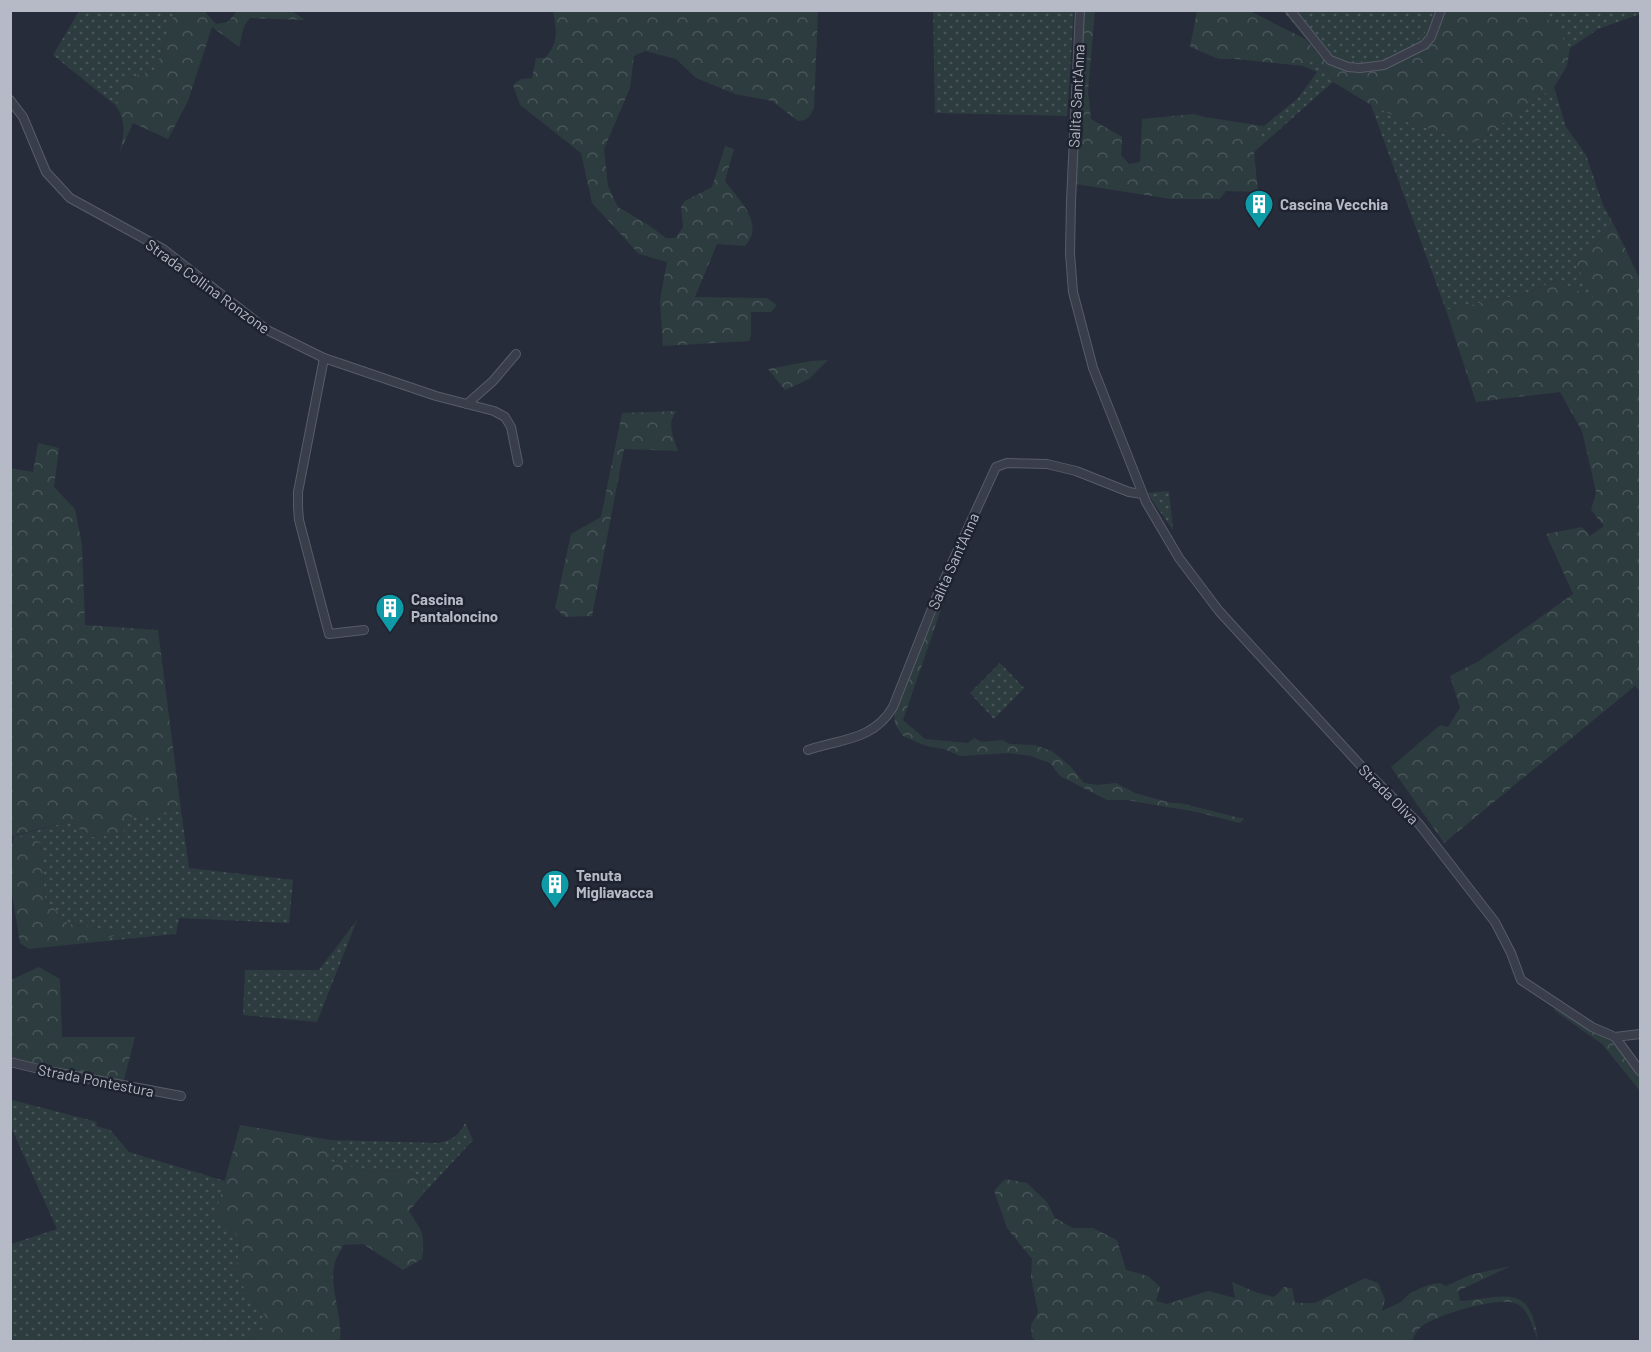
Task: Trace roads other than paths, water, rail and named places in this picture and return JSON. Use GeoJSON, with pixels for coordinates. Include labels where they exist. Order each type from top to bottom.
{"type":"FeatureCollection","features":[{"type":"Feature","properties":{"kind":"street","name":"Salita Sant'Anna"},"geometry":{"type":"LineString","coordinates":[[1080,10],[1071,194],[1070,253],[1073,292],[1092,368],[1144,498]]}},
{"type":"Feature","properties":{"kind":"street"},"geometry":{"type":"LineString","coordinates":[[1290,10],[1330,60],[1348,67],[1360,68],[1384,65],[1424,45],[1431,37],[1441,10]]}},
{"type":"Feature","properties":{"kind":"street","name":"Strada Collina Ronzone"},"geometry":{"type":"LineString","coordinates":[[10,100],[23,117],[46,172],[70,198],[163,249],[267,330],[324,358],[436,396],[494,411],[505,417],[511,427],[518,462]]}},
{"type":"Feature","properties":{"kind":"street"},"geometry":{"type":"LineString","coordinates":[[467,404],[493,381],[516,354]]}},
{"type":"Feature","properties":{"kind":"street"},"geometry":{"type":"LineString","coordinates":[[324,358],[298,492],[299,520],[329,634],[364,630]]}},
{"type":"Feature","properties":{"kind":"street","name":"Salita Sant'Anna"},"geometry":{"type":"LineString","coordinates":[[808,750],[850,740],[887,718],[939,591],[996,467],[1007,463],[1047,464],[1076,471],[1144,498]]}},
{"type":"Feature","properties":{"kind":"street","name":"Strada Oliva"},"geometry":{"type":"LineString","coordinates":[[1144,498],[1179,558],[1219,611],[1363,768],[1419,824],[1495,922],[1511,953],[1521,980],[1592,1027],[1615,1037],[1641,1071]]}},
{"type":"Feature","properties":{"kind":"street"},"geometry":{"type":"LineString","coordinates":[[1615,1037],[1641,1034]]}},
{"type":"Feature","properties":{"kind":"street","name":"Strada Pontestura"},"geometry":{"type":"LineString","coordinates":[[10,1062],[181,1096]]}},
{"type":"Feature","properties":{"kind":"place","name":"Cascina Vecchia"},"geometry":{"type":"Point","coordinates":[1259,230]}},
{"type":"Feature","properties":{"kind":"place","name":"Cascina Pantaloncino"},"geometry":{"type":"Point","coordinates":[390,634]}},
{"type":"Feature","properties":{"kind":"place","name":"Tenuta Migliavacca"},"geometry":{"type":"Point","coordinates":[555,910]}}]}
